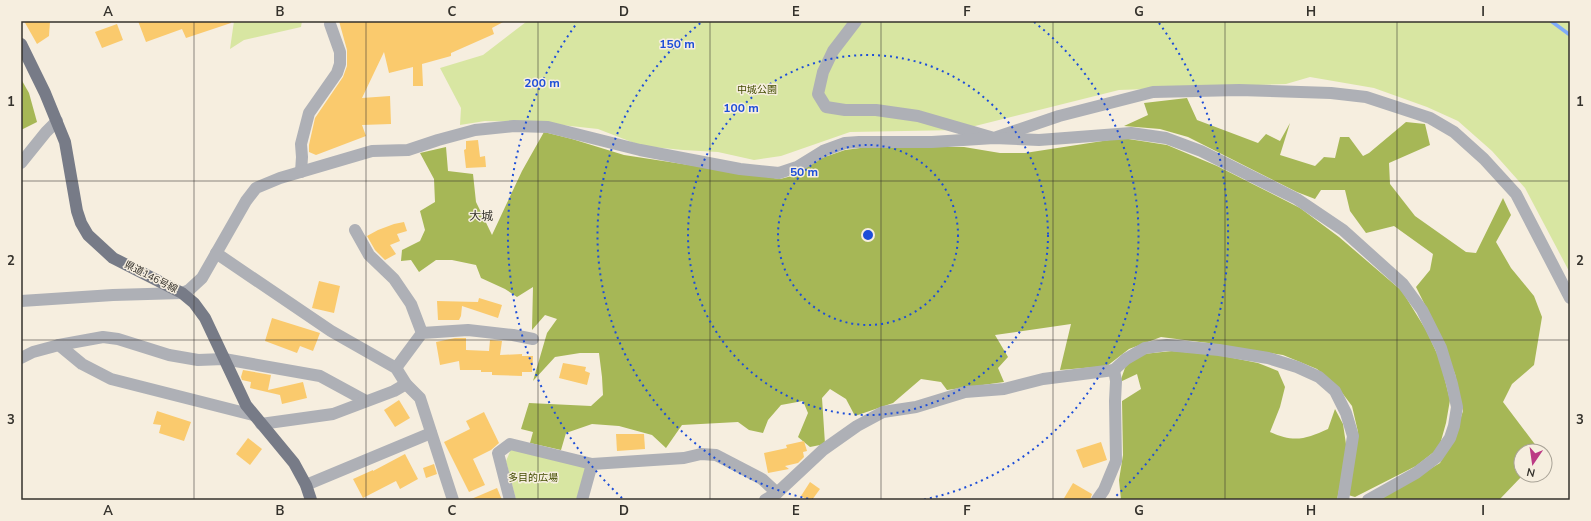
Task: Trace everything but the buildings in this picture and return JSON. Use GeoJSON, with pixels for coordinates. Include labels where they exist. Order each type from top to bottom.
{"type":"FeatureCollection","features":[{"type":"Feature","properties":{"kind":"main road","name":"県道146号線"},"geometry":{"type":"LineString","coordinates":[[21,44],[57,121],[65,142],[77,211],[81,223],[88,235],[113,258],[182,293],[194,304],[205,318],[240,394],[253,415],[294,463],[306,485],[311,500]]}},
{"type":"Feature","properties":{"kind":"street"},"geometry":{"type":"LineString","coordinates":[[856,21],[833,50],[823,72],[818,94],[826,107],[845,110],[876,110],[918,116],[994,138],[1060,116],[1153,92],[1239,90],[1331,93],[1366,97],[1430,118],[1454,132],[1484,159],[1516,194],[1570,298]]}},
{"type":"Feature","properties":{"kind":"street"},"geometry":{"type":"LineString","coordinates":[[301,172],[301,144],[309,113],[337,73],[340,64],[340,52],[330,24]]}},
{"type":"Feature","properties":{"kind":"street"},"geometry":{"type":"LineString","coordinates":[[21,163],[57,121]]}},
{"type":"Feature","properties":{"kind":"street"},"geometry":{"type":"LineString","coordinates":[[21,301],[113,295],[182,293],[190,290],[202,278],[246,201],[256,188],[280,178],[372,151],[408,150],[475,130],[514,126],[548,127],[640,150],[740,169],[779,173],[796,167],[823,151],[844,143],[932,142],[994,138],[1039,140],[1131,134],[1166,138],[1213,157],[1297,199],[1343,230],[1403,284],[1422,310],[1441,348],[1452,384],[1457,408],[1454,426],[1450,438],[1437,457],[1416,473],[1368,500]]}},
{"type":"Feature","properties":{"kind":"street"},"geometry":{"type":"LineString","coordinates":[[355,230],[369,255],[394,279],[411,304],[422,333]]}},
{"type":"Feature","properties":{"kind":"street"},"geometry":{"type":"LineString","coordinates":[[216,253],[331,331],[396,368],[406,384],[420,398],[453,500]]}},
{"type":"Feature","properties":{"kind":"street"},"geometry":{"type":"LineString","coordinates":[[396,368],[422,333],[468,330],[513,335],[533,339]]}},
{"type":"Feature","properties":{"kind":"street"},"geometry":{"type":"LineString","coordinates":[[21,358],[33,352],[59,345],[103,337],[118,339],[169,355],[198,360],[224,359],[320,376],[366,402]]}},
{"type":"Feature","properties":{"kind":"street"},"geometry":{"type":"LineString","coordinates":[[59,345],[82,364],[111,379],[253,415]]}},
{"type":"Feature","properties":{"kind":"street"},"geometry":{"type":"LineString","coordinates":[[765,500],[777,493],[823,450],[857,426],[883,412],[916,407],[965,392],[1004,389],[1043,379],[1114,370],[1126,359],[1145,348],[1167,345],[1218,350],[1268,358],[1297,367],[1318,377],[1335,391],[1346,413],[1353,436],[1343,500]]}},
{"type":"Feature","properties":{"kind":"street"},"geometry":{"type":"LineString","coordinates":[[1097,500],[1104,490],[1116,461],[1116,381],[1114,370]]}},
{"type":"Feature","properties":{"kind":"street"},"geometry":{"type":"LineString","coordinates":[[261,424],[333,414],[394,391],[406,384]]}},
{"type":"Feature","properties":{"kind":"street"},"geometry":{"type":"LineString","coordinates":[[306,485],[431,433]]}},
{"type":"Feature","properties":{"kind":"street"},"geometry":{"type":"LineString","coordinates":[[510,500],[498,453],[510,444],[592,464],[684,458],[701,454],[716,455],[762,478],[777,493]]}},
{"type":"Feature","properties":{"kind":"street"},"geometry":{"type":"LineString","coordinates":[[582,500],[592,464]]}},
{"type":"Feature","properties":{"kind":"green space"},"geometry":{"type":"Polygon","coordinates":[[[234,21],[302,21],[301,27],[244,40],[230,49],[234,21]]]}},
{"type":"Feature","properties":{"kind":"green space","name":"中城公園"},"geometry":{"type":"Polygon","coordinates":[[[1570,21],[1570,273],[1525,188],[1492,151],[1458,121],[1427,107],[1374,88],[1310,77],[1286,84],[1119,90],[959,130],[850,132],[781,156],[754,160],[718,152],[642,146],[598,129],[534,122],[485,121],[460,125],[461,108],[440,68],[483,55],[526,22],[1570,21]]]}},
{"type":"Feature","properties":{"kind":"green space"},"geometry":{"type":"Polygon","coordinates":[[[21,79],[29,93],[37,122],[21,130],[21,79]]]}},
{"type":"Feature","properties":{"kind":"green space"},"geometry":{"type":"Polygon","coordinates":[[[1187,98],[1197,120],[1258,143],[1266,134],[1280,141],[1290,123],[1280,155],[1315,166],[1324,157],[1335,158],[1340,137],[1349,137],[1363,156],[1369,153],[1406,122],[1425,124],[1430,145],[1389,163],[1390,184],[1415,216],[1466,252],[1476,253],[1503,198],[1511,215],[1496,242],[1511,268],[1534,296],[1542,317],[1534,365],[1512,384],[1503,402],[1534,443],[1513,443],[1513,483],[1515,483],[1499,500],[1378,500],[1440,463],[1454,438],[1463,411],[1455,374],[1437,329],[1416,287],[1430,270],[1433,254],[1394,226],[1366,233],[1350,211],[1345,190],[1321,190],[1315,199],[1297,192],[1188,137],[1160,129],[1124,126],[1148,115],[1144,103],[1187,98]]]}},
{"type":"Feature","properties":{"kind":"green space"},"geometry":{"type":"Polygon","coordinates":[[[544,132],[624,155],[780,179],[792,176],[819,159],[845,150],[868,147],[964,147],[1000,153],[1025,153],[1122,138],[1167,145],[1217,166],[1300,208],[1339,237],[1402,291],[1426,330],[1440,360],[1450,400],[1446,423],[1439,448],[1416,466],[1355,497],[1348,495],[1358,432],[1352,406],[1337,386],[1317,369],[1283,355],[1161,337],[1129,349],[1107,366],[1060,370],[1071,324],[995,335],[1008,357],[998,368],[1004,382],[947,390],[941,382],[921,379],[893,403],[855,416],[846,399],[830,389],[822,398],[825,444],[810,447],[798,437],[808,413],[803,401],[781,405],[768,420],[763,433],[749,430],[738,422],[682,425],[666,448],[652,435],[619,426],[592,424],[566,433],[561,450],[530,443],[533,432],[521,429],[529,403],[591,406],[603,395],[599,353],[580,353],[555,357],[533,381],[547,333],[557,319],[545,315],[532,330],[533,287],[517,297],[505,289],[481,278],[476,265],[452,260],[436,260],[419,272],[411,260],[401,261],[402,250],[420,241],[425,230],[420,211],[435,202],[434,179],[420,153],[446,147],[448,171],[473,174],[476,202],[492,235],[522,171],[544,132]]]}},
{"type":"Feature","properties":{"kind":"green space"},"geometry":{"type":"Polygon","coordinates":[[[1172,351],[1218,355],[1258,363],[1278,371],[1285,387],[1280,407],[1270,432],[1286,438],[1293,439],[1306,437],[1328,429],[1335,409],[1343,424],[1347,451],[1337,500],[1121,500],[1119,480],[1123,455],[1122,401],[1141,389],[1137,374],[1120,382],[1126,365],[1143,354],[1172,351]]]}},
{"type":"Feature","properties":{"kind":"green space","name":"多目的広場"},"geometry":{"type":"Polygon","coordinates":[[[511,449],[587,467],[576,500],[516,500],[506,461],[511,449]]]}},
{"type":"Feature","properties":{"kind":"waterway"},"geometry":{"type":"LineString","coordinates":[[1551,21],[1570,35]]}},
{"type":"Feature","properties":{"kind":"district","name":"大城"},"geometry":{"type":"Point","coordinates":[481,216]}}]}
